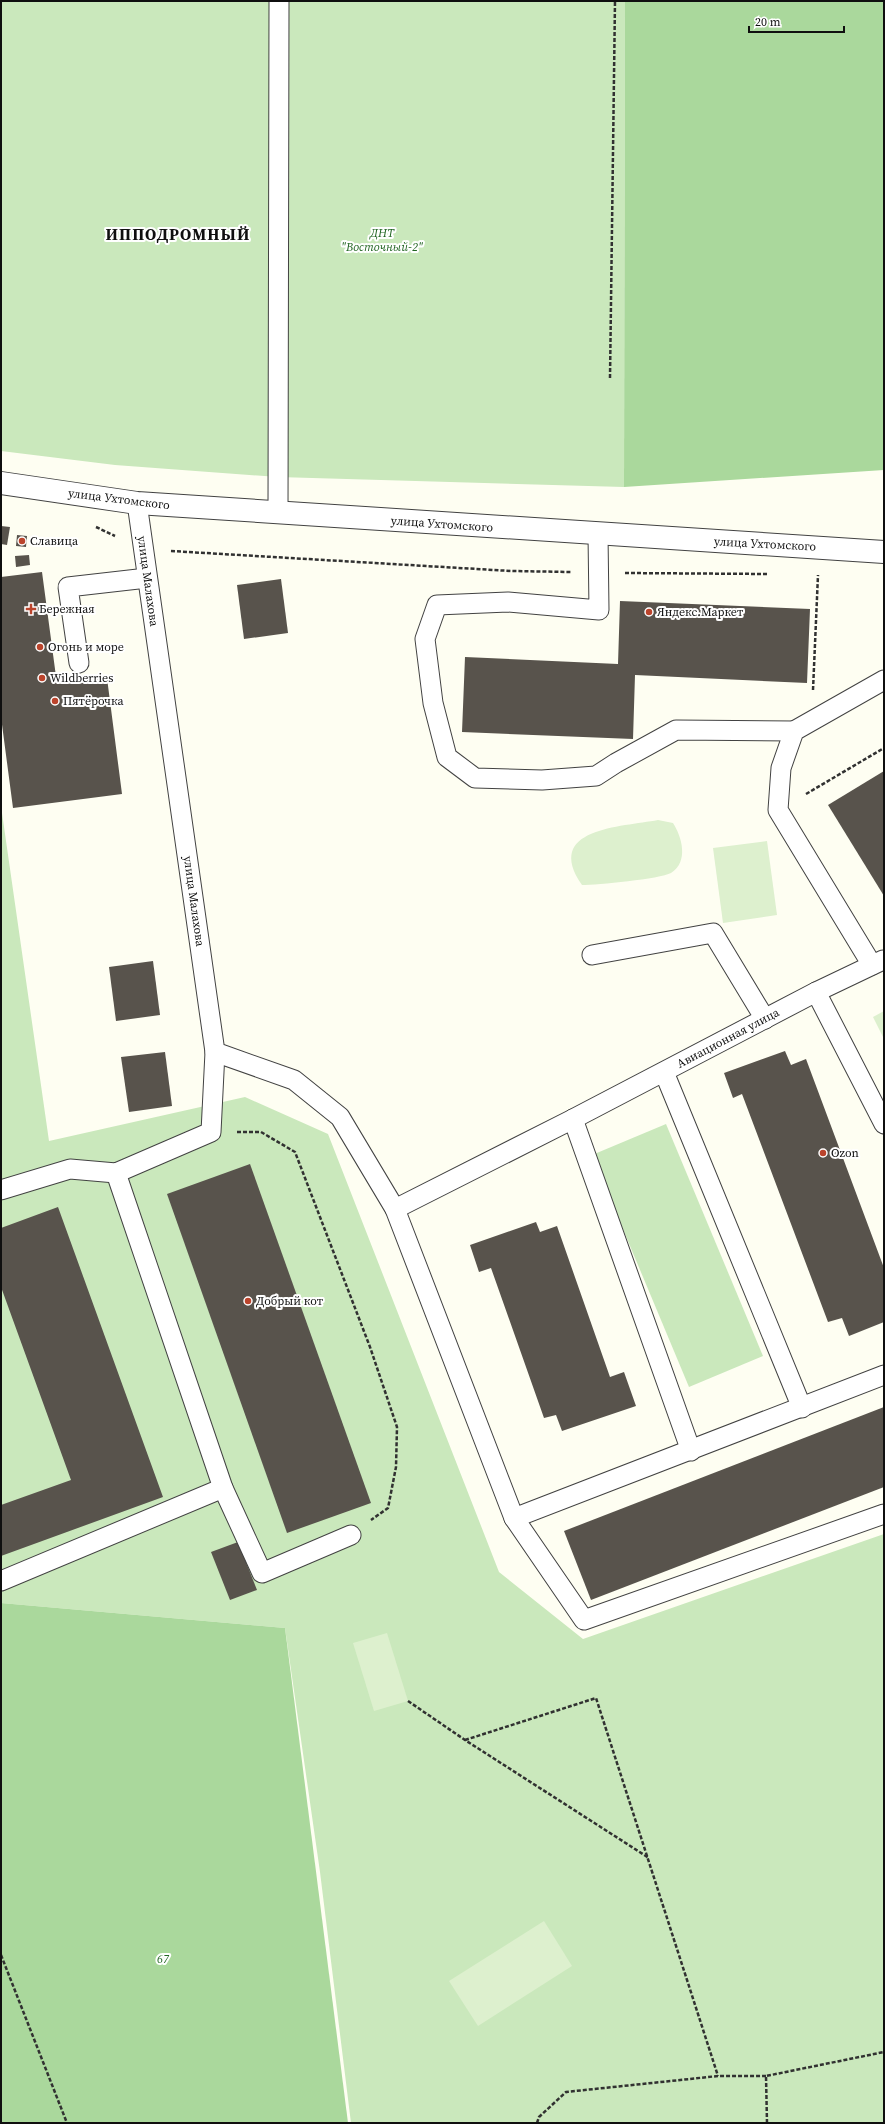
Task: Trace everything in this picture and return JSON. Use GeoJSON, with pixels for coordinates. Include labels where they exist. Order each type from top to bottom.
{"type":"FeatureCollection","features":[{"type":"Feature","properties":{"kind":"street","name":"улица Ухтомского"},"geometry":{"type":"LineString","coordinates":[[1,483],[137,503],[884,552]]}},
{"type":"Feature","properties":{"kind":"lane"},"geometry":{"type":"LineString","coordinates":[[278,512],[279,1]]}},
{"type":"Feature","properties":{"kind":"lane","name":"улица Малахова"},"geometry":{"type":"LineString","coordinates":[[137,503],[215,1052],[211,1132]]}},
{"type":"Feature","properties":{"kind":"lane"},"geometry":{"type":"LineString","coordinates":[[598,534],[599,610],[508,602],[437,605],[425,639],[433,704],[447,757],[475,778],[542,780],[596,776],[616,763],[676,730],[794,731],[884,680]]}},
{"type":"Feature","properties":{"kind":"lane"},"geometry":{"type":"LineString","coordinates":[[78,663],[68,587],[147,578]]}},
{"type":"Feature","properties":{"kind":"lane"},"geometry":{"type":"LineString","coordinates":[[794,731],[781,768],[778,810],[878,962]]}},
{"type":"Feature","properties":{"kind":"lane"},"geometry":{"type":"LineString","coordinates":[[592,955],[713,933],[764,1019]]}},
{"type":"Feature","properties":{"kind":"lane","name":"Авиационная улица"},"geometry":{"type":"LineString","coordinates":[[395,1209],[573,1119],[816,992],[878,962]]}},
{"type":"Feature","properties":{"kind":"lane"},"geometry":{"type":"LineString","coordinates":[[816,992],[884,1124]]}},
{"type":"Feature","properties":{"kind":"lane"},"geometry":{"type":"LineString","coordinates":[[215,1052],[294,1080],[340,1117],[395,1209],[514,1518],[584,1620],[884,1514]]}},
{"type":"Feature","properties":{"kind":"lane"},"geometry":{"type":"LineString","coordinates":[[664,1072],[802,1408]]}},
{"type":"Feature","properties":{"kind":"lane"},"geometry":{"type":"LineString","coordinates":[[573,1119],[691,1451]]}},
{"type":"Feature","properties":{"kind":"lane"},"geometry":{"type":"LineString","coordinates":[[1,1190],[70,1168],[116,1173],[211,1132]]}},
{"type":"Feature","properties":{"kind":"lane"},"geometry":{"type":"LineString","coordinates":[[116,1173],[223,1488],[262,1573],[351,1535]]}},
{"type":"Feature","properties":{"kind":"lane"},"geometry":{"type":"LineString","coordinates":[[514,1518],[884,1376]]}},
{"type":"Feature","properties":{"kind":"lane"},"geometry":{"type":"LineString","coordinates":[[1,1581],[223,1488]]}},
{"type":"Feature","properties":{"kind":"path"},"geometry":{"type":"LineString","coordinates":[[610,378],[614,1]]}},
{"type":"Feature","properties":{"kind":"path"},"geometry":{"type":"LineString","coordinates":[[92,525],[143,550],[510,571],[771,574]]}},
{"type":"Feature","properties":{"kind":"path"},"geometry":{"type":"LineString","coordinates":[[810,575],[825,575]]}},
{"type":"Feature","properties":{"kind":"path"},"geometry":{"type":"LineString","coordinates":[[812,721],[818,575]]}},
{"type":"Feature","properties":{"kind":"path"},"geometry":{"type":"LineString","coordinates":[[778,810],[884,748]]}},
{"type":"Feature","properties":{"kind":"path"},"geometry":{"type":"LineString","coordinates":[[211,1132],[261,1132],[295,1152],[390,1405],[397,1427],[397,1433],[396,1467],[388,1508],[351,1535]]}},
{"type":"Feature","properties":{"kind":"path"},"geometry":{"type":"LineString","coordinates":[[465,1740],[596,1698],[649,1858],[718,2076]]}},
{"type":"Feature","properties":{"kind":"path"},"geometry":{"type":"LineString","coordinates":[[408,1701],[465,1740],[649,1858]]}},
{"type":"Feature","properties":{"kind":"path"},"geometry":{"type":"LineString","coordinates":[[1,1955],[68,2123]]}},
{"type":"Feature","properties":{"kind":"path"},"geometry":{"type":"LineString","coordinates":[[537,2123],[539,2117],[566,2092],[718,2076],[766,2076],[884,2052]]}},
{"type":"Feature","properties":{"kind":"path"},"geometry":{"type":"LineString","coordinates":[[766,2076],[767,2123]]}},
{"type":"Feature","properties":{"kind":"green space","name":"ДНТ \"Восточный-2\""},"geometry":{"type":"Polygon","coordinates":[[[1,1],[625,1],[624,487],[278,477],[115,465],[1,451],[1,1]]]}},
{"type":"Feature","properties":{"kind":"green space"},"geometry":{"type":"Polygon","coordinates":[[[625,1],[884,1],[884,470],[624,487],[625,1]]]}},
{"type":"Feature","properties":{"kind":"green space"},"geometry":{"type":"Polygon","coordinates":[[[1,806],[49,1141],[245,1097],[328,1134],[499,1572],[583,1639],[884,1534],[884,2123],[351,2123],[320,1872],[285,1628],[1,1603],[1,806]]]}},
{"type":"Feature","properties":{"kind":"green space"},"geometry":{"type":"Polygon","coordinates":[[[658,820],[673,823],[679,835],[682,856],[677,868],[671,873],[655,877],[614,883],[582,885],[573,866],[572,852],[579,841],[592,834],[607,829],[658,820]]]}},
{"type":"Feature","properties":{"kind":"green space"},"geometry":{"type":"Polygon","coordinates":[[[767,841],[777,915],[723,923],[713,848],[767,841]]]}},
{"type":"Feature","properties":{"kind":"green space"},"geometry":{"type":"Polygon","coordinates":[[[884,1011],[884,1039],[873,1017],[884,1011]]]}},
{"type":"Feature","properties":{"kind":"green space"},"geometry":{"type":"Polygon","coordinates":[[[666,1124],[763,1356],[689,1387],[592,1155],[666,1124]]]}},
{"type":"Feature","properties":{"kind":"green space","name":"67"},"geometry":{"type":"Polygon","coordinates":[[[1,1603],[285,1628],[348,2123],[1,2123],[1,1603]]]}},
{"type":"Feature","properties":{"kind":"green space"},"geometry":{"type":"Polygon","coordinates":[[[387,1633],[408,1701],[374,1711],[353,1643],[387,1633]]]}},
{"type":"Feature","properties":{"kind":"green space"},"geometry":{"type":"Polygon","coordinates":[[[544,1921],[572,1966],[478,2026],[449,1981],[544,1921]]]}},
{"type":"Feature","properties":{"kind":"building"},"geometry":{"type":"Polygon","coordinates":[[[1,526],[10,527],[7,545],[1,544],[1,526]]]}},
{"type":"Feature","properties":{"kind":"building","name":"Славица"},"geometry":{"type":"Polygon","coordinates":[[[17,535],[27,536],[26,547],[16,546],[17,535]]]}},
{"type":"Feature","properties":{"kind":"building"},"geometry":{"type":"Polygon","coordinates":[[[29,555],[30,565],[16,567],[15,556],[29,555]]]}},
{"type":"Feature","properties":{"kind":"building","name":"Пятёрочка"},"geometry":{"type":"Polygon","coordinates":[[[42,572],[57,684],[107,678],[122,794],[13,808],[1,717],[1,577],[42,572]]]}},
{"type":"Feature","properties":{"kind":"building"},"geometry":{"type":"Polygon","coordinates":[[[281,579],[288,633],[244,639],[237,585],[281,579]]]}},
{"type":"Feature","properties":{"kind":"building"},"geometry":{"type":"Polygon","coordinates":[[[620,601],[810,609],[807,683],[635,675],[633,739],[462,732],[465,657],[618,664],[620,601]]]}},
{"type":"Feature","properties":{"kind":"building"},"geometry":{"type":"Polygon","coordinates":[[[884,771],[884,896],[828,805],[884,771]]]}},
{"type":"Feature","properties":{"kind":"building"},"geometry":{"type":"Polygon","coordinates":[[[153,961],[160,1015],[116,1021],[109,967],[153,961]]]}},
{"type":"Feature","properties":{"kind":"building"},"geometry":{"type":"Polygon","coordinates":[[[785,1051],[791,1065],[806,1059],[884,1268],[884,1322],[849,1336],[842,1318],[828,1322],[742,1094],[733,1098],[724,1073],[785,1051]]]}},
{"type":"Feature","properties":{"kind":"building"},"geometry":{"type":"Polygon","coordinates":[[[165,1052],[172,1106],[129,1112],[121,1057],[165,1052]]]}},
{"type":"Feature","properties":{"kind":"building"},"geometry":{"type":"Polygon","coordinates":[[[250,1164],[371,1503],[287,1533],[167,1194],[250,1164]]]}},
{"type":"Feature","properties":{"kind":"building"},"geometry":{"type":"Polygon","coordinates":[[[58,1207],[163,1497],[1,1556],[1,1505],[71,1480],[1,1287],[1,1228],[58,1207]]]}},
{"type":"Feature","properties":{"kind":"building"},"geometry":{"type":"Polygon","coordinates":[[[536,1222],[540,1232],[557,1226],[610,1377],[624,1372],[636,1406],[562,1431],[556,1415],[544,1418],[491,1268],[479,1272],[470,1245],[536,1222]]]}},
{"type":"Feature","properties":{"kind":"building"},"geometry":{"type":"Polygon","coordinates":[[[884,1407],[884,1487],[591,1600],[564,1531],[884,1407]]]}},
{"type":"Feature","properties":{"kind":"building"},"geometry":{"type":"Polygon","coordinates":[[[238,1542],[257,1590],[230,1600],[211,1552],[238,1542]]]}},
{"type":"Feature","properties":{"kind":"place","name":"Славица"},"geometry":{"type":"Point","coordinates":[22,541]}},
{"type":"Feature","properties":{"kind":"place","name":"Бережная"},"geometry":{"type":"Point","coordinates":[31,609]}},
{"type":"Feature","properties":{"kind":"place","name":"Яндекс.Маркет"},"geometry":{"type":"Point","coordinates":[649,612]}},
{"type":"Feature","properties":{"kind":"place","name":"Огонь и море"},"geometry":{"type":"Point","coordinates":[40,647]}},
{"type":"Feature","properties":{"kind":"place","name":"Wildberries"},"geometry":{"type":"Point","coordinates":[42,678]}},
{"type":"Feature","properties":{"kind":"place","name":"Пятёрочка"},"geometry":{"type":"Point","coordinates":[55,701]}},
{"type":"Feature","properties":{"kind":"place","name":"Ozon"},"geometry":{"type":"Point","coordinates":[823,1153]}},
{"type":"Feature","properties":{"kind":"place","name":"Добрый кот"},"geometry":{"type":"Point","coordinates":[248,1301]}},
{"type":"Feature","properties":{"kind":"district","name":"ИППОДРОМНЫЙ"},"geometry":{"type":"Point","coordinates":[178,234]}}]}
